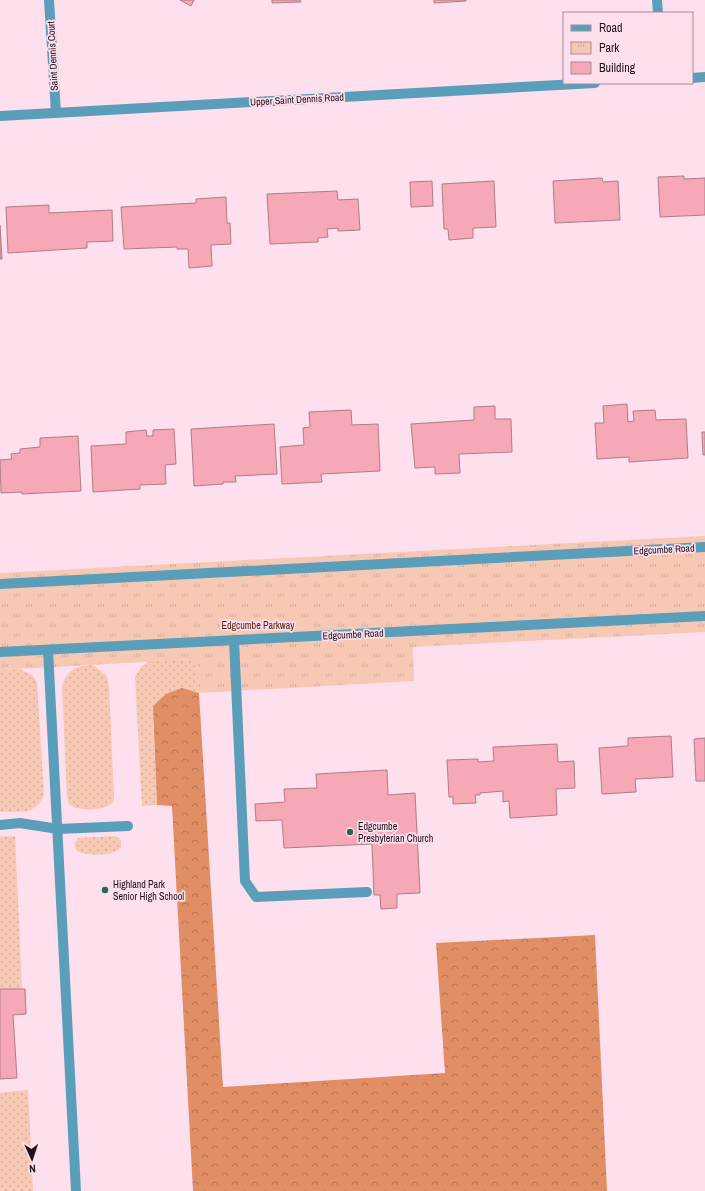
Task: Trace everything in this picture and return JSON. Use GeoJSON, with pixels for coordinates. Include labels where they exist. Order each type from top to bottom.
{"type":"FeatureCollection","features":[{"type":"Feature","properties":{"kind":"street","name":"Saint Dennis Court"},"geometry":{"type":"LineString","coordinates":[[50,0],[56,113]]}},
{"type":"Feature","properties":{"kind":"street"},"geometry":{"type":"LineString","coordinates":[[657,0],[658,12]]}},
{"type":"Feature","properties":{"kind":"street"},"geometry":{"type":"LineString","coordinates":[[693,78],[705,77]]}},
{"type":"Feature","properties":{"kind":"street","name":"Upper Saint Dennis Road"},"geometry":{"type":"LineString","coordinates":[[0,116],[576,84]]}},
{"type":"Feature","properties":{"kind":"street","name":"Edgcumbe Road"},"geometry":{"type":"LineString","coordinates":[[0,584],[705,547]]}},
{"type":"Feature","properties":{"kind":"street","name":"Edgcumbe Road"},"geometry":{"type":"LineString","coordinates":[[0,652],[705,616]]}},
{"type":"Feature","properties":{"kind":"street"},"geometry":{"type":"LineString","coordinates":[[234,640],[245,881],[256,897],[367,892]]}},
{"type":"Feature","properties":{"kind":"street"},"geometry":{"type":"LineString","coordinates":[[48,650],[76,1191]]}},
{"type":"Feature","properties":{"kind":"street"},"geometry":{"type":"LineString","coordinates":[[0,825],[20,823],[58,829],[128,826]]}},
{"type":"Feature","properties":{"kind":"green space","name":"Edgcumbe Parkway"},"geometry":{"type":"Polygon","coordinates":[[[705,536],[705,632],[413,647],[414,681],[199,693],[197,659],[0,670],[0,573],[705,536]]]}},
{"type":"Feature","properties":{"kind":"green space"},"geometry":{"type":"Polygon","coordinates":[[[197,659],[199,693],[182,688],[153,722],[157,805],[142,806],[135,677],[141,667],[149,661],[197,659]]]}},
{"type":"Feature","properties":{"kind":"green space"},"geometry":{"type":"Polygon","coordinates":[[[93,665],[107,676],[109,687],[114,798],[113,803],[108,806],[91,810],[74,807],[69,804],[67,796],[62,687],[66,677],[73,670],[81,666],[93,665]]]}},
{"type":"Feature","properties":{"kind":"green space"},"geometry":{"type":"Polygon","coordinates":[[[20,669],[32,675],[37,682],[44,795],[36,806],[26,811],[0,812],[0,670],[20,669]]]}},
{"type":"Feature","properties":{"kind":"green space"},"geometry":{"type":"Polygon","coordinates":[[[182,688],[199,693],[223,1087],[445,1073],[436,943],[595,935],[607,1191],[193,1191],[172,806],[157,805],[153,706],[166,694],[182,688]]]}},
{"type":"Feature","properties":{"kind":"green space"},"geometry":{"type":"Polygon","coordinates":[[[15,836],[22,989],[0,989],[0,837],[15,836]]]}},
{"type":"Feature","properties":{"kind":"green space"},"geometry":{"type":"Polygon","coordinates":[[[115,836],[121,840],[121,847],[113,853],[93,855],[81,853],[75,848],[75,843],[78,838],[115,836]]]}},
{"type":"Feature","properties":{"kind":"green space"},"geometry":{"type":"Polygon","coordinates":[[[28,1090],[33,1191],[0,1191],[0,1093],[28,1090]]]}},
{"type":"Feature","properties":{"kind":"building"},"geometry":{"type":"Polygon","coordinates":[[[180,0],[194,0],[191,6],[180,0]]]}},
{"type":"Feature","properties":{"kind":"building"},"geometry":{"type":"Polygon","coordinates":[[[272,0],[300,0],[301,2],[272,3],[272,0]]]}},
{"type":"Feature","properties":{"kind":"building"},"geometry":{"type":"Polygon","coordinates":[[[434,0],[466,0],[466,1],[434,3],[434,0]]]}},
{"type":"Feature","properties":{"kind":"building"},"geometry":{"type":"Polygon","coordinates":[[[684,176],[684,179],[705,178],[705,215],[660,217],[658,177],[684,176]]]}},
{"type":"Feature","properties":{"kind":"building"},"geometry":{"type":"Polygon","coordinates":[[[602,178],[603,182],[618,181],[620,220],[555,223],[553,181],[602,178]]]}},
{"type":"Feature","properties":{"kind":"building"},"geometry":{"type":"Polygon","coordinates":[[[432,181],[433,206],[411,207],[410,182],[432,181]]]}},
{"type":"Feature","properties":{"kind":"building"},"geometry":{"type":"Polygon","coordinates":[[[494,181],[496,227],[473,228],[473,238],[449,240],[448,229],[444,229],[442,184],[494,181]]]}},
{"type":"Feature","properties":{"kind":"building"},"geometry":{"type":"Polygon","coordinates":[[[337,191],[338,200],[358,199],[360,230],[338,231],[338,228],[327,229],[328,237],[318,238],[318,242],[270,244],[267,194],[337,191]]]}},
{"type":"Feature","properties":{"kind":"building"},"geometry":{"type":"Polygon","coordinates":[[[226,197],[227,223],[230,223],[231,244],[211,245],[212,266],[189,268],[188,249],[177,249],[177,247],[124,249],[121,207],[196,203],[196,199],[226,197]]]}},
{"type":"Feature","properties":{"kind":"building"},"geometry":{"type":"Polygon","coordinates":[[[49,205],[49,213],[112,210],[113,241],[87,242],[87,248],[8,253],[6,207],[49,205]]]}},
{"type":"Feature","properties":{"kind":"building"},"geometry":{"type":"Polygon","coordinates":[[[0,225],[2,259],[0,259],[0,225]]]}},
{"type":"Feature","properties":{"kind":"building"},"geometry":{"type":"Polygon","coordinates":[[[627,404],[628,422],[634,421],[633,411],[655,410],[656,420],[686,419],[688,458],[629,462],[629,457],[597,459],[595,423],[604,423],[603,406],[627,404]]]}},
{"type":"Feature","properties":{"kind":"building"},"geometry":{"type":"Polygon","coordinates":[[[495,406],[495,419],[511,419],[512,452],[459,454],[460,473],[435,474],[435,467],[415,468],[411,424],[474,420],[474,407],[495,406]]]}},
{"type":"Feature","properties":{"kind":"building"},"geometry":{"type":"Polygon","coordinates":[[[351,410],[352,425],[378,424],[380,471],[321,474],[322,482],[282,484],[280,447],[304,445],[303,428],[310,427],[309,412],[351,410]]]}},
{"type":"Feature","properties":{"kind":"building"},"geometry":{"type":"Polygon","coordinates":[[[274,424],[277,474],[235,476],[236,482],[223,482],[223,484],[194,486],[191,429],[274,424]]]}},
{"type":"Feature","properties":{"kind":"building"},"geometry":{"type":"Polygon","coordinates":[[[174,429],[176,464],[165,465],[166,484],[140,485],[140,489],[93,492],[91,446],[126,444],[126,432],[146,430],[147,436],[153,436],[153,430],[174,429]]]}},
{"type":"Feature","properties":{"kind":"building"},"geometry":{"type":"Polygon","coordinates":[[[702,432],[705,432],[705,455],[703,455],[702,432]]]}},
{"type":"Feature","properties":{"kind":"building"},"geometry":{"type":"Polygon","coordinates":[[[78,436],[81,491],[22,494],[22,492],[1,493],[0,460],[12,459],[11,454],[20,453],[20,449],[40,447],[40,438],[78,436]]]}},
{"type":"Feature","properties":{"kind":"building"},"geometry":{"type":"Polygon","coordinates":[[[671,736],[673,777],[635,779],[636,792],[602,794],[599,748],[628,746],[628,738],[671,736]]]}},
{"type":"Feature","properties":{"kind":"building"},"geometry":{"type":"Polygon","coordinates":[[[705,738],[705,781],[696,781],[694,739],[705,738]]]}},
{"type":"Feature","properties":{"kind":"building"},"geometry":{"type":"Polygon","coordinates":[[[557,744],[558,762],[574,761],[575,788],[556,789],[557,815],[510,818],[509,801],[503,802],[503,791],[480,793],[480,795],[475,795],[476,803],[453,804],[453,797],[449,797],[447,760],[478,759],[478,762],[494,761],[493,747],[557,744]]]}},
{"type":"Feature","properties":{"kind":"building","name":"Edgcumbe Presbyterian Church"},"geometry":{"type":"Polygon","coordinates":[[[387,770],[388,795],[415,793],[420,893],[397,894],[397,908],[381,909],[380,895],[374,895],[372,844],[284,848],[282,820],[256,821],[255,804],[285,802],[284,789],[317,788],[316,774],[387,770]]]}},
{"type":"Feature","properties":{"kind":"building"},"geometry":{"type":"Polygon","coordinates":[[[0,989],[25,989],[26,1014],[13,1015],[17,1078],[0,1079],[0,989]]]}},
{"type":"Feature","properties":{"kind":"place","name":"Edgcumbe Presbyterian Church"},"geometry":{"type":"Point","coordinates":[350,832]}},
{"type":"Feature","properties":{"kind":"place","name":"Highland Park Senior High School"},"geometry":{"type":"Point","coordinates":[105,890]}}]}
